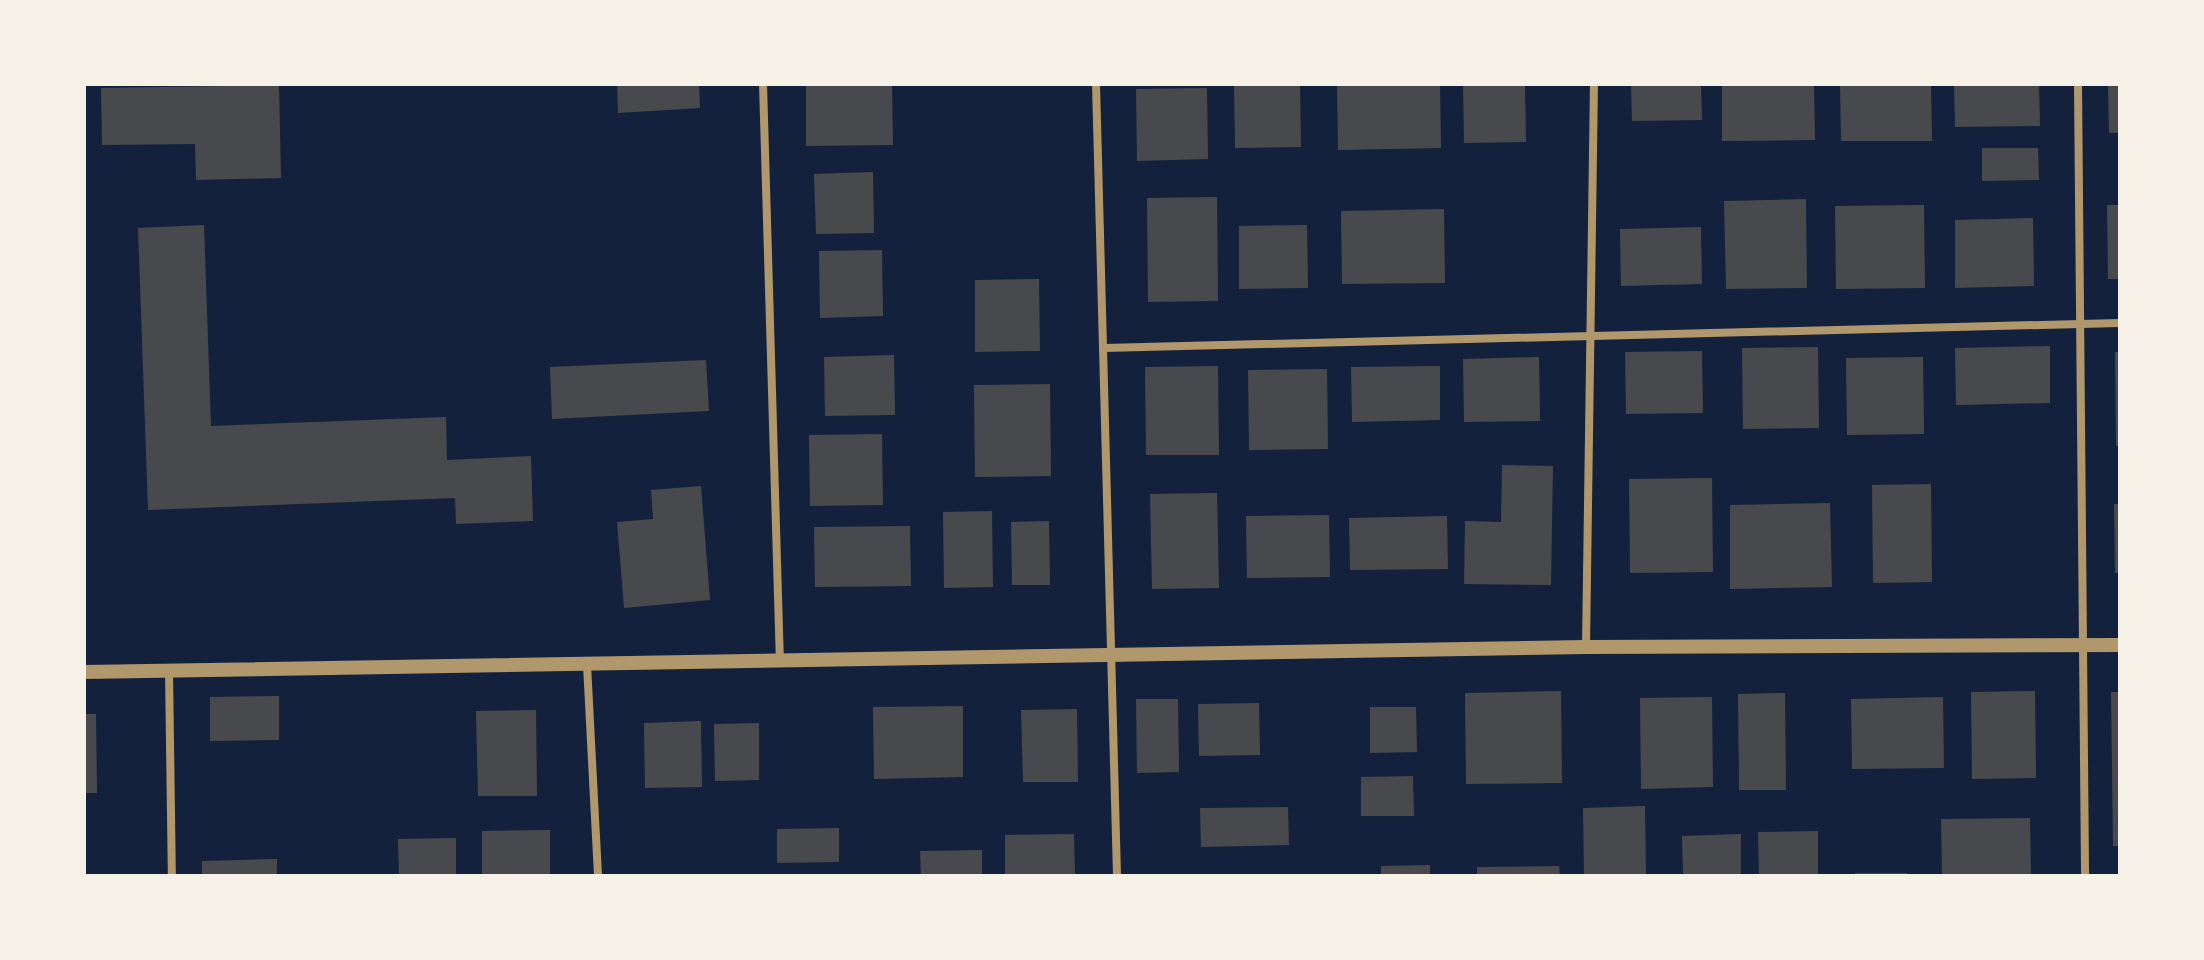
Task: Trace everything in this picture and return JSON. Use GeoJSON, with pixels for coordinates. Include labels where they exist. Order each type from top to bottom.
{"type":"FeatureCollection","features":[{"type":"Feature","properties":{"kind":"street"},"geometry":{"type":"LineString","coordinates":[[763,84],[780,663]]}},
{"type":"Feature","properties":{"kind":"street"},"geometry":{"type":"LineString","coordinates":[[1096,84],[1117,876]]}},
{"type":"Feature","properties":{"kind":"street"},"geometry":{"type":"LineString","coordinates":[[1586,647],[1594,84]]}},
{"type":"Feature","properties":{"kind":"street"},"geometry":{"type":"LineString","coordinates":[[2078,84],[2085,876]]}},
{"type":"Feature","properties":{"kind":"street"},"geometry":{"type":"LineString","coordinates":[[1104,348],[2120,323]]}},
{"type":"Feature","properties":{"kind":"street"},"geometry":{"type":"LineString","coordinates":[[84,672],[1110,658],[1586,647],[2120,645]]}},
{"type":"Feature","properties":{"kind":"street"},"geometry":{"type":"LineString","coordinates":[[587,665],[598,876]]}},
{"type":"Feature","properties":{"kind":"street"},"geometry":{"type":"LineString","coordinates":[[169,671],[172,876]]}},
{"type":"Feature","properties":{"kind":"building"},"geometry":{"type":"Polygon","coordinates":[[[617,84],[699,84],[700,108],[618,113],[617,84]]]}},
{"type":"Feature","properties":{"kind":"building"},"geometry":{"type":"Polygon","coordinates":[[[806,84],[892,84],[893,145],[806,146],[806,84]]]}},
{"type":"Feature","properties":{"kind":"building"},"geometry":{"type":"Polygon","coordinates":[[[1234,84],[1300,84],[1301,147],[1235,148],[1234,84]]]}},
{"type":"Feature","properties":{"kind":"building"},"geometry":{"type":"Polygon","coordinates":[[[1337,84],[1440,84],[1441,148],[1338,150],[1337,84]]]}},
{"type":"Feature","properties":{"kind":"building"},"geometry":{"type":"Polygon","coordinates":[[[1463,84],[1525,84],[1526,142],[1464,143],[1463,84]]]}},
{"type":"Feature","properties":{"kind":"building"},"geometry":{"type":"Polygon","coordinates":[[[1631,84],[1701,84],[1702,120],[1632,121],[1631,84]]]}},
{"type":"Feature","properties":{"kind":"building"},"geometry":{"type":"Polygon","coordinates":[[[1722,84],[1814,84],[1815,140],[1722,141],[1722,84]]]}},
{"type":"Feature","properties":{"kind":"building"},"geometry":{"type":"Polygon","coordinates":[[[1840,84],[1931,84],[1932,141],[1841,141],[1840,84]]]}},
{"type":"Feature","properties":{"kind":"building"},"geometry":{"type":"Polygon","coordinates":[[[1954,84],[2039,84],[2040,126],[1955,127],[1954,84]]]}},
{"type":"Feature","properties":{"kind":"building"},"geometry":{"type":"Polygon","coordinates":[[[2108,84],[2120,84],[2120,133],[2109,133],[2108,84]]]}},
{"type":"Feature","properties":{"kind":"building"},"geometry":{"type":"Polygon","coordinates":[[[279,85],[281,178],[196,180],[195,144],[102,145],[101,88],[279,85]]]}},
{"type":"Feature","properties":{"kind":"building"},"geometry":{"type":"Polygon","coordinates":[[[1207,88],[1208,159],[1137,161],[1136,89],[1207,88]]]}},
{"type":"Feature","properties":{"kind":"building"},"geometry":{"type":"Polygon","coordinates":[[[1982,148],[2038,148],[2039,180],[1982,181],[1982,148]]]}},
{"type":"Feature","properties":{"kind":"building"},"geometry":{"type":"Polygon","coordinates":[[[873,172],[874,233],[816,234],[814,174],[873,172]]]}},
{"type":"Feature","properties":{"kind":"building"},"geometry":{"type":"Polygon","coordinates":[[[1217,197],[1218,301],[1148,302],[1147,198],[1217,197]]]}},
{"type":"Feature","properties":{"kind":"building"},"geometry":{"type":"Polygon","coordinates":[[[1806,199],[1807,288],[1726,289],[1724,201],[1806,199]]]}},
{"type":"Feature","properties":{"kind":"building"},"geometry":{"type":"Polygon","coordinates":[[[1924,205],[1925,288],[1836,289],[1835,206],[1924,205]]]}},
{"type":"Feature","properties":{"kind":"building"},"geometry":{"type":"Polygon","coordinates":[[[2107,205],[2120,205],[2120,279],[2108,279],[2107,205]]]}},
{"type":"Feature","properties":{"kind":"building"},"geometry":{"type":"Polygon","coordinates":[[[1444,209],[1445,283],[1342,284],[1341,211],[1444,209]]]}},
{"type":"Feature","properties":{"kind":"building"},"geometry":{"type":"Polygon","coordinates":[[[2033,218],[2034,286],[1955,288],[1955,220],[2033,218]]]}},
{"type":"Feature","properties":{"kind":"building"},"geometry":{"type":"Polygon","coordinates":[[[204,225],[211,426],[446,417],[447,460],[531,456],[533,521],[456,524],[455,498],[148,510],[138,228],[204,225]]]}},
{"type":"Feature","properties":{"kind":"building"},"geometry":{"type":"Polygon","coordinates":[[[1307,225],[1308,288],[1239,289],[1239,226],[1307,225]]]}},
{"type":"Feature","properties":{"kind":"building"},"geometry":{"type":"Polygon","coordinates":[[[1701,227],[1702,284],[1621,286],[1620,229],[1701,227]]]}},
{"type":"Feature","properties":{"kind":"building"},"geometry":{"type":"Polygon","coordinates":[[[882,250],[883,316],[820,318],[819,251],[882,250]]]}},
{"type":"Feature","properties":{"kind":"building"},"geometry":{"type":"Polygon","coordinates":[[[1039,279],[1040,351],[975,352],[975,280],[1039,279]]]}},
{"type":"Feature","properties":{"kind":"building"},"geometry":{"type":"Polygon","coordinates":[[[2050,346],[2050,403],[1956,405],[1955,348],[2050,346]]]}},
{"type":"Feature","properties":{"kind":"building"},"geometry":{"type":"Polygon","coordinates":[[[1818,347],[1819,428],[1743,429],[1742,348],[1818,347]]]}},
{"type":"Feature","properties":{"kind":"building"},"geometry":{"type":"Polygon","coordinates":[[[1702,351],[1703,413],[1626,414],[1625,352],[1702,351]]]}},
{"type":"Feature","properties":{"kind":"building"},"geometry":{"type":"Polygon","coordinates":[[[2115,352],[2120,352],[2120,446],[2116,446],[2115,352]]]}},
{"type":"Feature","properties":{"kind":"building"},"geometry":{"type":"Polygon","coordinates":[[[894,355],[895,415],[825,416],[824,357],[894,355]]]}},
{"type":"Feature","properties":{"kind":"building"},"geometry":{"type":"Polygon","coordinates":[[[1539,357],[1540,421],[1464,422],[1463,359],[1539,357]]]}},
{"type":"Feature","properties":{"kind":"building"},"geometry":{"type":"Polygon","coordinates":[[[1923,357],[1924,434],[1847,435],[1846,358],[1923,357]]]}},
{"type":"Feature","properties":{"kind":"building"},"geometry":{"type":"Polygon","coordinates":[[[706,360],[709,411],[552,419],[550,367],[706,360]]]}},
{"type":"Feature","properties":{"kind":"building"},"geometry":{"type":"Polygon","coordinates":[[[1218,366],[1219,455],[1146,455],[1145,367],[1218,366]]]}},
{"type":"Feature","properties":{"kind":"building"},"geometry":{"type":"Polygon","coordinates":[[[1440,366],[1440,420],[1352,422],[1351,367],[1440,366]]]}},
{"type":"Feature","properties":{"kind":"building"},"geometry":{"type":"Polygon","coordinates":[[[1327,369],[1328,449],[1249,450],[1248,370],[1327,369]]]}},
{"type":"Feature","properties":{"kind":"building"},"geometry":{"type":"Polygon","coordinates":[[[1050,384],[1051,476],[975,477],[974,385],[1050,384]]]}},
{"type":"Feature","properties":{"kind":"building"},"geometry":{"type":"Polygon","coordinates":[[[882,434],[883,505],[810,506],[809,435],[882,434]]]}},
{"type":"Feature","properties":{"kind":"building"},"geometry":{"type":"Polygon","coordinates":[[[1502,465],[1553,466],[1551,585],[1464,584],[1465,521],[1501,522],[1502,465]]]}},
{"type":"Feature","properties":{"kind":"building"},"geometry":{"type":"Polygon","coordinates":[[[1712,478],[1713,572],[1630,573],[1629,479],[1712,478]]]}},
{"type":"Feature","properties":{"kind":"building"},"geometry":{"type":"Polygon","coordinates":[[[1931,484],[1932,582],[1873,583],[1872,485],[1931,484]]]}},
{"type":"Feature","properties":{"kind":"building"},"geometry":{"type":"Polygon","coordinates":[[[701,486],[710,600],[624,608],[617,522],[653,519],[651,490],[701,486]]]}},
{"type":"Feature","properties":{"kind":"building"},"geometry":{"type":"Polygon","coordinates":[[[1217,493],[1219,588],[1152,589],[1150,494],[1217,493]]]}},
{"type":"Feature","properties":{"kind":"building"},"geometry":{"type":"Polygon","coordinates":[[[1830,503],[1832,587],[1730,589],[1730,505],[1830,503]]]}},
{"type":"Feature","properties":{"kind":"building"},"geometry":{"type":"Polygon","coordinates":[[[2114,504],[2120,504],[2120,573],[2115,573],[2114,504]]]}},
{"type":"Feature","properties":{"kind":"building"},"geometry":{"type":"Polygon","coordinates":[[[992,511],[993,587],[944,588],[943,512],[992,511]]]}},
{"type":"Feature","properties":{"kind":"building"},"geometry":{"type":"Polygon","coordinates":[[[1329,515],[1330,577],[1247,578],[1246,516],[1329,515]]]}},
{"type":"Feature","properties":{"kind":"building"},"geometry":{"type":"Polygon","coordinates":[[[1447,516],[1448,569],[1350,570],[1349,518],[1447,516]]]}},
{"type":"Feature","properties":{"kind":"building"},"geometry":{"type":"Polygon","coordinates":[[[1049,521],[1050,585],[1012,585],[1011,522],[1049,521]]]}},
{"type":"Feature","properties":{"kind":"building"},"geometry":{"type":"Polygon","coordinates":[[[910,526],[911,586],[815,587],[814,527],[910,526]]]}},
{"type":"Feature","properties":{"kind":"building"},"geometry":{"type":"Polygon","coordinates":[[[1561,691],[1562,783],[1466,784],[1465,693],[1561,691]]]}},
{"type":"Feature","properties":{"kind":"building"},"geometry":{"type":"Polygon","coordinates":[[[2035,691],[2036,778],[1972,779],[1971,692],[2035,691]]]}},
{"type":"Feature","properties":{"kind":"building"},"geometry":{"type":"Polygon","coordinates":[[[2111,692],[2120,692],[2120,846],[2113,846],[2111,692]]]}},
{"type":"Feature","properties":{"kind":"building"},"geometry":{"type":"Polygon","coordinates":[[[1785,693],[1786,790],[1739,790],[1738,694],[1785,693]]]}},
{"type":"Feature","properties":{"kind":"building"},"geometry":{"type":"Polygon","coordinates":[[[279,696],[279,740],[210,741],[210,697],[279,696]]]}},
{"type":"Feature","properties":{"kind":"building"},"geometry":{"type":"Polygon","coordinates":[[[1712,697],[1713,787],[1641,789],[1640,698],[1712,697]]]}},
{"type":"Feature","properties":{"kind":"building"},"geometry":{"type":"Polygon","coordinates":[[[1943,697],[1944,768],[1852,769],[1851,699],[1943,697]]]}},
{"type":"Feature","properties":{"kind":"building"},"geometry":{"type":"Polygon","coordinates":[[[1136,699],[1178,699],[1179,772],[1137,773],[1136,699]]]}},
{"type":"Feature","properties":{"kind":"building"},"geometry":{"type":"Polygon","coordinates":[[[1259,703],[1260,755],[1199,756],[1198,704],[1259,703]]]}},
{"type":"Feature","properties":{"kind":"building"},"geometry":{"type":"Polygon","coordinates":[[[963,706],[963,777],[874,779],[873,707],[963,706]]]}},
{"type":"Feature","properties":{"kind":"building"},"geometry":{"type":"Polygon","coordinates":[[[1370,707],[1416,707],[1417,752],[1370,753],[1370,707]]]}},
{"type":"Feature","properties":{"kind":"building"},"geometry":{"type":"Polygon","coordinates":[[[1077,709],[1078,782],[1023,782],[1021,710],[1077,709]]]}},
{"type":"Feature","properties":{"kind":"building"},"geometry":{"type":"Polygon","coordinates":[[[536,710],[537,796],[478,796],[476,711],[536,710]]]}},
{"type":"Feature","properties":{"kind":"building"},"geometry":{"type":"Polygon","coordinates":[[[84,714],[96,714],[97,793],[84,793],[84,714]]]}},
{"type":"Feature","properties":{"kind":"building"},"geometry":{"type":"Polygon","coordinates":[[[701,721],[702,787],[645,788],[644,723],[701,721]]]}},
{"type":"Feature","properties":{"kind":"building"},"geometry":{"type":"Polygon","coordinates":[[[759,723],[759,780],[715,781],[714,724],[759,723]]]}},
{"type":"Feature","properties":{"kind":"building"},"geometry":{"type":"Polygon","coordinates":[[[1413,776],[1414,816],[1361,816],[1361,777],[1413,776]]]}},
{"type":"Feature","properties":{"kind":"building"},"geometry":{"type":"Polygon","coordinates":[[[1645,806],[1646,876],[1584,876],[1583,808],[1645,806]]]}},
{"type":"Feature","properties":{"kind":"building"},"geometry":{"type":"Polygon","coordinates":[[[1288,807],[1289,845],[1201,847],[1200,808],[1288,807]]]}},
{"type":"Feature","properties":{"kind":"building"},"geometry":{"type":"Polygon","coordinates":[[[2030,818],[2031,876],[1942,876],[1941,819],[2030,818]]]}},
{"type":"Feature","properties":{"kind":"building"},"geometry":{"type":"Polygon","coordinates":[[[839,828],[839,862],[777,863],[777,829],[839,828]]]}},
{"type":"Feature","properties":{"kind":"building"},"geometry":{"type":"Polygon","coordinates":[[[550,830],[550,876],[482,876],[482,831],[550,830]]]}},
{"type":"Feature","properties":{"kind":"building"},"geometry":{"type":"Polygon","coordinates":[[[1818,831],[1818,876],[1759,876],[1758,832],[1818,831]]]}},
{"type":"Feature","properties":{"kind":"building"},"geometry":{"type":"Polygon","coordinates":[[[1074,834],[1075,876],[1005,876],[1005,835],[1074,834]]]}},
{"type":"Feature","properties":{"kind":"building"},"geometry":{"type":"Polygon","coordinates":[[[1741,834],[1741,876],[1683,876],[1682,836],[1741,834]]]}},
{"type":"Feature","properties":{"kind":"building"},"geometry":{"type":"Polygon","coordinates":[[[456,838],[456,876],[399,876],[398,839],[456,838]]]}},
{"type":"Feature","properties":{"kind":"building"},"geometry":{"type":"Polygon","coordinates":[[[982,850],[982,876],[921,876],[920,851],[982,850]]]}},
{"type":"Feature","properties":{"kind":"building"},"geometry":{"type":"Polygon","coordinates":[[[277,859],[277,876],[202,876],[202,861],[277,859]]]}},
{"type":"Feature","properties":{"kind":"building"},"geometry":{"type":"Polygon","coordinates":[[[1430,865],[1430,876],[1381,876],[1381,866],[1430,865]]]}},
{"type":"Feature","properties":{"kind":"building"},"geometry":{"type":"Polygon","coordinates":[[[1559,866],[1560,876],[1477,876],[1477,867],[1559,866]]]}},
{"type":"Feature","properties":{"kind":"building"},"geometry":{"type":"Polygon","coordinates":[[[1855,873],[1907,873],[1907,876],[1855,876],[1855,873]]]}}]}
